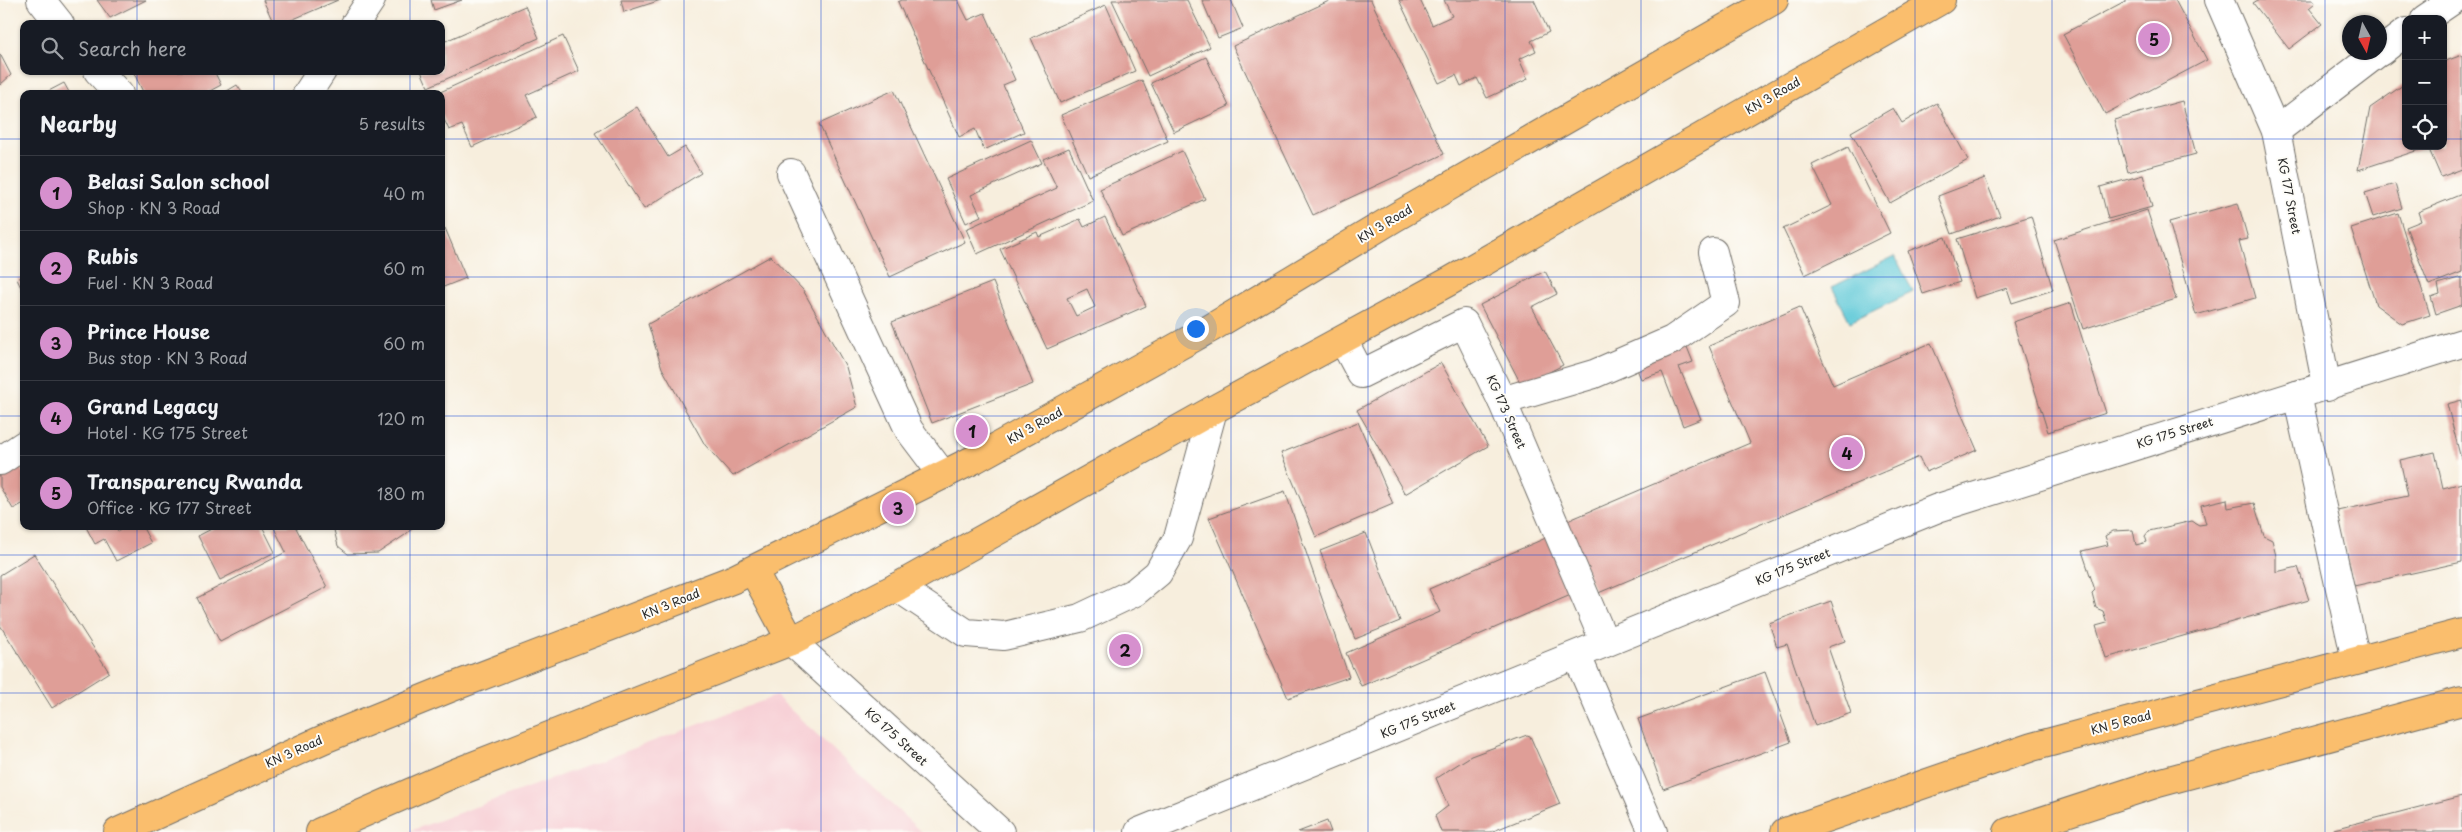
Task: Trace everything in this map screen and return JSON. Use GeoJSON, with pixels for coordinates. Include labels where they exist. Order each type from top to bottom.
{"type":"FeatureCollection","features":[{"type":"Feature","properties":{"kind":"main road","name":"KN 3 Road"},"geometry":{"type":"LineString","coordinates":[[118,832],[333,735],[754,570],[943,475],[1211,328],[1394,218],[1774,0]]}},
{"type":"Feature","properties":{"kind":"main road","name":"KN 3 Road"},"geometry":{"type":"LineString","coordinates":[[320,832],[455,773],[791,641],[896,587],[1213,410],[1450,281],[1941,0]]}},
{"type":"Feature","properties":{"kind":"main road"},"geometry":{"type":"LineString","coordinates":[[754,570],[791,641]]}},
{"type":"Feature","properties":{"kind":"main road","name":"KN 5 Road"},"geometry":{"type":"LineString","coordinates":[[1785,832],[2032,747],[2462,633]]}},
{"type":"Feature","properties":{"kind":"main road"},"geometry":{"type":"LineString","coordinates":[[2008,832],[2158,783],[2462,701]]}},
{"type":"Feature","properties":{"kind":"street"},"geometry":{"type":"LineString","coordinates":[[41,0],[57,20]]}},
{"type":"Feature","properties":{"kind":"street"},"geometry":{"type":"LineString","coordinates":[[358,20],[371,0]]}},
{"type":"Feature","properties":{"kind":"street","name":"KG 177 Street"},"geometry":{"type":"LineString","coordinates":[[2219,0],[2276,131],[2327,387]]}},
{"type":"Feature","properties":{"kind":"street"},"geometry":{"type":"LineString","coordinates":[[2431,15],[2453,0]]}},
{"type":"Feature","properties":{"kind":"street"},"geometry":{"type":"LineString","coordinates":[[2387,46],[2402,35]]}},
{"type":"Feature","properties":{"kind":"street"},"geometry":{"type":"LineString","coordinates":[[2276,131],[2369,60]]}},
{"type":"Feature","properties":{"kind":"street"},"geometry":{"type":"LineString","coordinates":[[102,75],[115,90]]}},
{"type":"Feature","properties":{"kind":"street"},"geometry":{"type":"LineString","coordinates":[[310,90],[319,75]]}},
{"type":"Feature","properties":{"kind":"street"},"geometry":{"type":"LineString","coordinates":[[791,173],[908,430],[943,475]]}},
{"type":"Feature","properties":{"kind":"street"},"geometry":{"type":"LineString","coordinates":[[1502,402],[1594,374],[1672,340],[1726,303],[1713,252]]}},
{"type":"Feature","properties":{"kind":"street","name":"KG 173 Street"},"geometry":{"type":"LineString","coordinates":[[1343,340],[1361,374],[1464,323],[1502,402],[1605,643]]}},
{"type":"Feature","properties":{"kind":"street","name":"KG 175 Street"},"geometry":{"type":"LineString","coordinates":[[1139,832],[1938,508],[2462,343]]}},
{"type":"Feature","properties":{"kind":"street"},"geometry":{"type":"LineString","coordinates":[[2297,395],[2356,660]]}},
{"type":"Feature","properties":{"kind":"street"},"geometry":{"type":"LineString","coordinates":[[896,587],[966,633],[1004,636],[1080,618],[1135,592],[1158,573],[1178,538],[1213,410]]}},
{"type":"Feature","properties":{"kind":"street"},"geometry":{"type":"LineString","coordinates":[[0,461],[20,447]]}},
{"type":"Feature","properties":{"kind":"street","name":"KG 175 Street"},"geometry":{"type":"LineString","coordinates":[[791,641],[1000,832]]}},
{"type":"Feature","properties":{"kind":"street"},"geometry":{"type":"LineString","coordinates":[[1577,656],[1653,832]]}},
{"type":"Feature","properties":{"kind":"shaded area"},"geometry":{"type":"Polygon","coordinates":[[[776,696],[921,832],[407,832],[776,696]]]}},
{"type":"Feature","properties":{"kind":"water"},"geometry":{"type":"Polygon","coordinates":[[[1895,256],[1913,292],[1850,322],[1832,287],[1895,256]]]}},
{"type":"Feature","properties":{"kind":"building"},"geometry":{"type":"Polygon","coordinates":[[[97,0],[146,0],[110,18],[97,0]]]}},
{"type":"Feature","properties":{"kind":"building"},"geometry":{"type":"Polygon","coordinates":[[[263,0],[338,0],[291,20],[272,20],[263,0]]]}},
{"type":"Feature","properties":{"kind":"building"},"geometry":{"type":"Polygon","coordinates":[[[431,0],[462,0],[434,10],[431,0]]]}},
{"type":"Feature","properties":{"kind":"building"},"geometry":{"type":"Polygon","coordinates":[[[621,0],[661,0],[624,12],[621,0]]]}},
{"type":"Feature","properties":{"kind":"building"},"geometry":{"type":"Polygon","coordinates":[[[902,0],[958,0],[968,20],[985,13],[1015,80],[1003,85],[1024,132],[984,150],[975,129],[959,137],[898,2],[902,0]]]}},
{"type":"Feature","properties":{"kind":"building"},"geometry":{"type":"Polygon","coordinates":[[[1112,0],[1187,0],[1210,47],[1148,76],[1112,0]]]}},
{"type":"Feature","properties":{"kind":"building"},"geometry":{"type":"Polygon","coordinates":[[[1202,0],[1231,0],[1243,28],[1218,38],[1202,0]]]}},
{"type":"Feature","properties":{"kind":"building"},"geometry":{"type":"Polygon","coordinates":[[[1331,0],[1371,0],[1444,154],[1313,215],[1233,46],[1331,0]]]}},
{"type":"Feature","properties":{"kind":"building"},"geometry":{"type":"Polygon","coordinates":[[[1399,0],[1420,0],[1432,25],[1452,16],[1444,0],[1534,0],[1549,32],[1531,41],[1536,51],[1519,59],[1528,79],[1487,98],[1477,78],[1461,86],[1456,75],[1439,83],[1399,0]]]}},
{"type":"Feature","properties":{"kind":"building"},"geometry":{"type":"Polygon","coordinates":[[[2127,0],[2175,0],[2207,60],[2105,114],[2063,34],[2127,0]]]}},
{"type":"Feature","properties":{"kind":"building"},"geometry":{"type":"Polygon","coordinates":[[[2258,0],[2313,0],[2315,3],[2309,8],[2322,24],[2289,49],[2253,3],[2258,0]]]}},
{"type":"Feature","properties":{"kind":"building"},"geometry":{"type":"Polygon","coordinates":[[[1106,5],[1135,71],[1060,103],[1031,38],[1106,5]]]}},
{"type":"Feature","properties":{"kind":"building"},"geometry":{"type":"Polygon","coordinates":[[[525,6],[539,38],[428,87],[423,75],[445,75],[445,41],[525,6]]]}},
{"type":"Feature","properties":{"kind":"building"},"geometry":{"type":"Polygon","coordinates":[[[563,36],[579,71],[526,95],[537,117],[472,147],[462,125],[449,130],[445,122],[445,90],[563,36]]]}},
{"type":"Feature","properties":{"kind":"building"},"geometry":{"type":"Polygon","coordinates":[[[0,54],[11,75],[0,85],[0,54]]]}},
{"type":"Feature","properties":{"kind":"building"},"geometry":{"type":"Polygon","coordinates":[[[2462,55],[2462,169],[2441,177],[2429,150],[2447,150],[2447,61],[2462,55]]]}},
{"type":"Feature","properties":{"kind":"building"},"geometry":{"type":"Polygon","coordinates":[[[1206,57],[1229,106],[1174,132],[1151,83],[1206,57]]]}},
{"type":"Feature","properties":{"kind":"building"},"geometry":{"type":"Polygon","coordinates":[[[135,75],[216,75],[221,85],[212,90],[142,90],[135,75]]]}},
{"type":"Feature","properties":{"kind":"building"},"geometry":{"type":"Polygon","coordinates":[[[1142,80],[1168,141],[1088,176],[1061,115],[1142,80]]]}},
{"type":"Feature","properties":{"kind":"building"},"geometry":{"type":"Polygon","coordinates":[[[64,83],[68,90],[51,90],[64,83]]]}},
{"type":"Feature","properties":{"kind":"building"},"geometry":{"type":"Polygon","coordinates":[[[237,85],[240,90],[229,90],[237,85]]]}},
{"type":"Feature","properties":{"kind":"building"},"geometry":{"type":"Polygon","coordinates":[[[2402,86],[2402,150],[2419,150],[2358,170],[2370,108],[2402,86]]]}},
{"type":"Feature","properties":{"kind":"building"},"geometry":{"type":"Polygon","coordinates":[[[894,90],[965,242],[890,277],[819,124],[894,90]]]}},
{"type":"Feature","properties":{"kind":"building"},"geometry":{"type":"Polygon","coordinates":[[[2182,101],[2196,154],[2128,172],[2114,120],[2182,101]]]}},
{"type":"Feature","properties":{"kind":"building"},"geometry":{"type":"Polygon","coordinates":[[[1937,103],[1968,160],[1890,203],[1851,132],[1893,108],[1902,123],[1937,103]]]}},
{"type":"Feature","properties":{"kind":"building"},"geometry":{"type":"Polygon","coordinates":[[[637,107],[668,157],[685,147],[701,173],[644,209],[595,133],[637,107]]]}},
{"type":"Feature","properties":{"kind":"building"},"geometry":{"type":"Polygon","coordinates":[[[1031,140],[1042,163],[971,195],[981,216],[966,223],[946,179],[1031,140]]]}},
{"type":"Feature","properties":{"kind":"building"},"geometry":{"type":"Polygon","coordinates":[[[1848,147],[1890,233],[1805,275],[1783,229],[1832,205],[1812,165],[1848,147]]]}},
{"type":"Feature","properties":{"kind":"building"},"geometry":{"type":"Polygon","coordinates":[[[1069,148],[1093,201],[977,254],[966,229],[1057,188],[1043,159],[1069,148]]]}},
{"type":"Feature","properties":{"kind":"building"},"geometry":{"type":"Polygon","coordinates":[[[1182,151],[1205,199],[1122,236],[1100,189],[1182,151]]]}},
{"type":"Feature","properties":{"kind":"building"},"geometry":{"type":"Polygon","coordinates":[[[2143,175],[2152,207],[2108,219],[2100,187],[2143,175]]]}},
{"type":"Feature","properties":{"kind":"building"},"geometry":{"type":"Polygon","coordinates":[[[1985,178],[2000,216],[1952,234],[1938,196],[1985,178]]]}},
{"type":"Feature","properties":{"kind":"building"},"geometry":{"type":"Polygon","coordinates":[[[2395,184],[2402,208],[2373,217],[2365,193],[2395,184]]]}},
{"type":"Feature","properties":{"kind":"building"},"geometry":{"type":"Polygon","coordinates":[[[2462,194],[2462,272],[2429,285],[2406,227],[2421,221],[2418,212],[2462,194]]]}},
{"type":"Feature","properties":{"kind":"building"},"geometry":{"type":"Polygon","coordinates":[[[2238,203],[2248,239],[2239,241],[2255,298],[2196,315],[2169,222],[2238,203]]]}},
{"type":"Feature","properties":{"kind":"building"},"geometry":{"type":"Polygon","coordinates":[[[2147,210],[2176,299],[2083,329],[2054,240],[2147,210]]]}},
{"type":"Feature","properties":{"kind":"building"},"geometry":{"type":"Polygon","coordinates":[[[2398,213],[2430,315],[2402,324],[2376,305],[2351,228],[2398,213]]]}},
{"type":"Feature","properties":{"kind":"building"},"geometry":{"type":"Polygon","coordinates":[[[2031,216],[2053,290],[2012,303],[2007,288],[1975,298],[1957,239],[2031,216]]]}},
{"type":"Feature","properties":{"kind":"building"},"geometry":{"type":"Polygon","coordinates":[[[1105,217],[1146,306],[1047,349],[1000,249],[1037,232],[1039,237],[1080,219],[1084,227],[1105,217]],[[1087,289],[1067,298],[1076,316],[1095,307],[1087,289]]]}},
{"type":"Feature","properties":{"kind":"building"},"geometry":{"type":"Polygon","coordinates":[[[445,228],[466,278],[445,286],[445,228]]]}},
{"type":"Feature","properties":{"kind":"building"},"geometry":{"type":"Polygon","coordinates":[[[1945,237],[1960,282],[1923,294],[1908,251],[1945,237]]]}},
{"type":"Feature","properties":{"kind":"building"},"geometry":{"type":"Polygon","coordinates":[[[771,256],[803,290],[846,367],[857,407],[733,476],[705,445],[662,368],[648,324],[771,256]]]}},
{"type":"Feature","properties":{"kind":"building"},"geometry":{"type":"Polygon","coordinates":[[[1545,271],[1557,294],[1532,307],[1563,365],[1522,386],[1480,305],[1545,271]]]}},
{"type":"Feature","properties":{"kind":"building"},"geometry":{"type":"Polygon","coordinates":[[[2462,277],[2462,305],[2436,314],[2431,297],[2440,294],[2438,284],[2462,277]]]}},
{"type":"Feature","properties":{"kind":"building"},"geometry":{"type":"Polygon","coordinates":[[[993,282],[1033,384],[932,423],[892,322],[993,282]]]}},
{"type":"Feature","properties":{"kind":"building"},"geometry":{"type":"Polygon","coordinates":[[[2071,303],[2106,413],[2048,432],[2013,322],[2071,303]]]}},
{"type":"Feature","properties":{"kind":"building"},"geometry":{"type":"Polygon","coordinates":[[[1800,307],[1833,385],[1931,343],[1977,450],[1926,472],[1919,457],[1596,594],[1565,522],[1750,443],[1709,346],[1800,307]]]}},
{"type":"Feature","properties":{"kind":"building"},"geometry":{"type":"Polygon","coordinates":[[[1679,327],[1693,362],[1679,367],[1701,419],[1683,426],[1662,372],[1641,379],[1628,347],[1679,327]]]}},
{"type":"Feature","properties":{"kind":"building"},"geometry":{"type":"Polygon","coordinates":[[[1441,363],[1488,446],[1405,494],[1357,410],[1441,363]]]}},
{"type":"Feature","properties":{"kind":"building"},"geometry":{"type":"Polygon","coordinates":[[[2462,400],[2462,459],[2461,459],[2447,404],[2462,400]]]}},
{"type":"Feature","properties":{"kind":"building"},"geometry":{"type":"Polygon","coordinates":[[[1358,422],[1393,504],[1316,537],[1281,453],[1358,422]]]}},
{"type":"Feature","properties":{"kind":"building"},"geometry":{"type":"Polygon","coordinates":[[[2435,452],[2443,488],[2462,483],[2462,562],[2354,586],[2337,511],[2408,496],[2400,460],[2435,452]]]}},
{"type":"Feature","properties":{"kind":"building"},"geometry":{"type":"Polygon","coordinates":[[[17,462],[20,467],[20,505],[13,509],[0,487],[0,472],[17,462]]]}},
{"type":"Feature","properties":{"kind":"building"},"geometry":{"type":"Polygon","coordinates":[[[1285,491],[1349,677],[1288,698],[1209,518],[1285,491]]]}},
{"type":"Feature","properties":{"kind":"building"},"geometry":{"type":"Polygon","coordinates":[[[2227,499],[2228,508],[2254,503],[2264,536],[2272,540],[2276,556],[2276,572],[2298,567],[2309,600],[2106,658],[2096,626],[2107,623],[2103,611],[2096,608],[2092,593],[2095,590],[2082,551],[2108,545],[2105,536],[2113,531],[2133,530],[2136,545],[2147,542],[2145,536],[2149,531],[2192,521],[2199,525],[2206,524],[2201,505],[2227,499]]]}},
{"type":"Feature","properties":{"kind":"building"},"geometry":{"type":"Polygon","coordinates":[[[88,530],[144,530],[151,543],[116,561],[104,539],[95,544],[88,530]]]}},
{"type":"Feature","properties":{"kind":"building"},"geometry":{"type":"Polygon","coordinates":[[[209,530],[264,530],[275,552],[220,580],[198,536],[209,530]]]}},
{"type":"Feature","properties":{"kind":"building"},"geometry":{"type":"Polygon","coordinates":[[[275,530],[297,530],[327,587],[220,642],[197,598],[286,552],[275,530]]]}},
{"type":"Feature","properties":{"kind":"building"},"geometry":{"type":"Polygon","coordinates":[[[334,530],[411,530],[378,553],[348,554],[338,546],[334,530]]]}},
{"type":"Feature","properties":{"kind":"building"},"geometry":{"type":"Polygon","coordinates":[[[1366,533],[1400,621],[1355,639],[1320,551],[1366,533]]]}},
{"type":"Feature","properties":{"kind":"building"},"geometry":{"type":"Polygon","coordinates":[[[1548,537],[1573,594],[1361,686],[1346,653],[1440,612],[1429,589],[1548,537]]]}},
{"type":"Feature","properties":{"kind":"building"},"geometry":{"type":"Polygon","coordinates":[[[34,554],[109,672],[52,708],[0,625],[0,575],[34,554]]]}},
{"type":"Feature","properties":{"kind":"building"},"geometry":{"type":"Polygon","coordinates":[[[1831,601],[1845,641],[1828,647],[1851,713],[1815,726],[1787,644],[1777,647],[1769,623],[1831,601]]]}},
{"type":"Feature","properties":{"kind":"building"},"geometry":{"type":"Polygon","coordinates":[[[1765,672],[1791,742],[1663,789],[1638,719],[1765,672]]]}},
{"type":"Feature","properties":{"kind":"building"},"geometry":{"type":"Polygon","coordinates":[[[1527,735],[1530,736],[1560,804],[1491,832],[1441,832],[1435,816],[1448,806],[1436,778],[1471,756],[1527,735]]]}},
{"type":"Feature","properties":{"kind":"building"},"geometry":{"type":"Polygon","coordinates":[[[2462,796],[2462,832],[2335,832],[2334,829],[2462,796]]]}},
{"type":"Feature","properties":{"kind":"building"},"geometry":{"type":"Polygon","coordinates":[[[1327,821],[1331,832],[1298,832],[1327,821]]]}},
{"type":"Feature","properties":{"kind":"place","name":"Transparency Rwanda"},"geometry":{"type":"Point","coordinates":[2154,39]}},
{"type":"Feature","properties":{"kind":"place","name":"Belasi Salon school"},"geometry":{"type":"Point","coordinates":[972,431]}},
{"type":"Feature","properties":{"kind":"place","name":"Grand Legacy"},"geometry":{"type":"Point","coordinates":[1847,453]}},
{"type":"Feature","properties":{"kind":"place","name":"Prince House"},"geometry":{"type":"Point","coordinates":[898,508]}},
{"type":"Feature","properties":{"kind":"place","name":"Rubis"},"geometry":{"type":"Point","coordinates":[1125,650]}}]}
